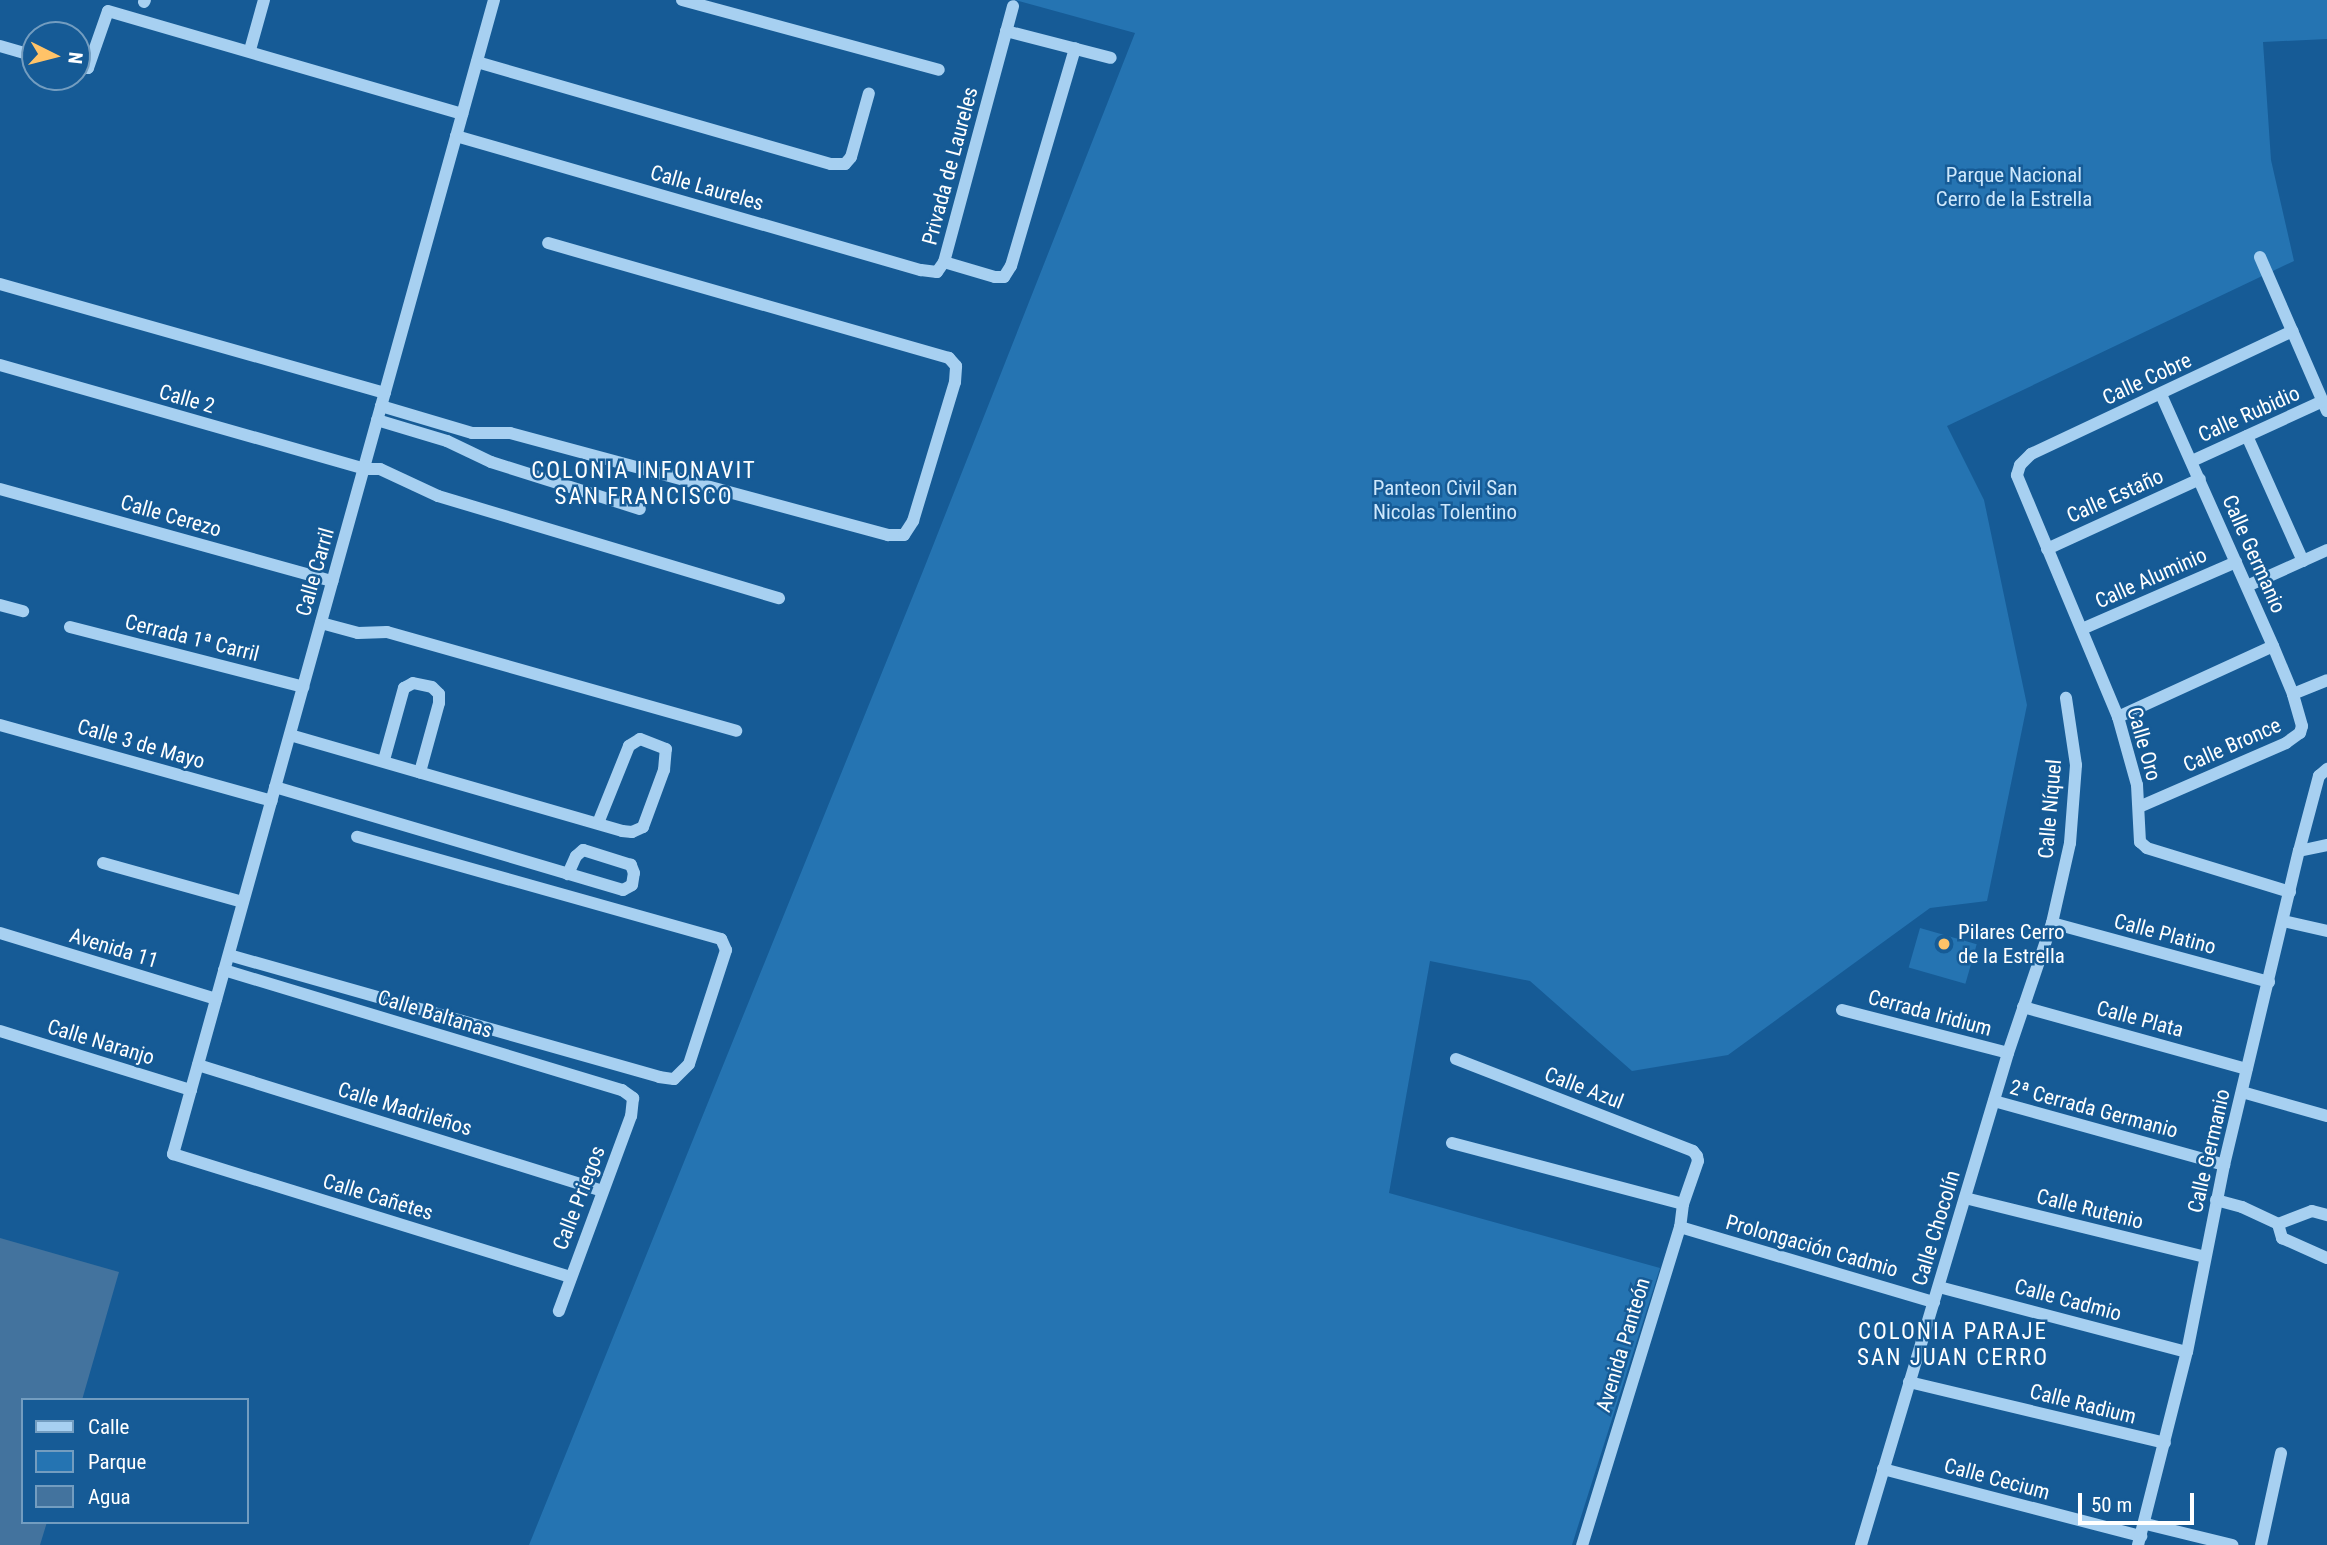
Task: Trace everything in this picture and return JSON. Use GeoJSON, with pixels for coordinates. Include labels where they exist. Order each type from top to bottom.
{"type":"FeatureCollection","features":[{"type":"Feature","properties":{"kind":"street"},"geometry":{"type":"LineString","coordinates":[[250,50],[264,0]]}},
{"type":"Feature","properties":{"kind":"street","name":"Calle Carril"},"geometry":{"type":"LineString","coordinates":[[173,1154],[494,0]]}},
{"type":"Feature","properties":{"kind":"street"},"geometry":{"type":"LineString","coordinates":[[682,0],[939,70]]}},
{"type":"Feature","properties":{"kind":"street"},"geometry":{"type":"LineString","coordinates":[[91,60],[110,6],[462,114]]}},
{"type":"Feature","properties":{"kind":"street","name":"Privada de Laureles"},"geometry":{"type":"LineString","coordinates":[[1013,6],[944,262],[995,277],[1004,277],[1011,266],[1075,48]]}},
{"type":"Feature","properties":{"kind":"street"},"geometry":{"type":"LineString","coordinates":[[1006,31],[1111,58]]}},
{"type":"Feature","properties":{"kind":"street"},"geometry":{"type":"LineString","coordinates":[[0,46],[21,52]]}},
{"type":"Feature","properties":{"kind":"street"},"geometry":{"type":"LineString","coordinates":[[477,62],[831,164],[845,164],[851,157],[869,93]]}},
{"type":"Feature","properties":{"kind":"street","name":"Calle Laureles"},"geometry":{"type":"LineString","coordinates":[[456,136],[922,270],[937,272],[944,262]]}},
{"type":"Feature","properties":{"kind":"street"},"geometry":{"type":"LineString","coordinates":[[0,284],[383,400],[472,433],[510,433],[888,535],[904,535],[913,521],[955,382],[956,366],[949,358],[548,243]]}},
{"type":"Feature","properties":{"kind":"street"},"geometry":{"type":"LineString","coordinates":[[2260,257],[2325,406]]}},
{"type":"Feature","properties":{"kind":"street","name":"Calle Cobre"},"geometry":{"type":"LineString","coordinates":[[2047,549],[2017,475],[2020,465],[2031,454],[2292,331]]}},
{"type":"Feature","properties":{"kind":"street","name":"Calle 2"},"geometry":{"type":"LineString","coordinates":[[0,365],[363,469],[380,469],[438,496],[779,598]]}},
{"type":"Feature","properties":{"kind":"street","name":"Calle Germanio"},"geometry":{"type":"LineString","coordinates":[[2161,394],[2293,694],[2301,719],[2300,733]]}},
{"type":"Feature","properties":{"kind":"street","name":"Calle Rubidio"},"geometry":{"type":"LineString","coordinates":[[2192,461],[2325,406]]}},
{"type":"Feature","properties":{"kind":"street"},"geometry":{"type":"LineString","coordinates":[[377,420],[447,441],[491,462],[640,509]]}},
{"type":"Feature","properties":{"kind":"street"},"geometry":{"type":"LineString","coordinates":[[2247,436],[2303,561]]}},
{"type":"Feature","properties":{"kind":"street","name":"Calle Estaño"},"geometry":{"type":"LineString","coordinates":[[2047,549],[2200,479]]}},
{"type":"Feature","properties":{"kind":"street","name":"Calle Cerezo"},"geometry":{"type":"LineString","coordinates":[[0,489],[332,581]]}},
{"type":"Feature","properties":{"kind":"street"},"geometry":{"type":"LineString","coordinates":[[2047,549],[2082,629]]}},
{"type":"Feature","properties":{"kind":"street"},"geometry":{"type":"LineString","coordinates":[[2246,586],[2327,550]]}},
{"type":"Feature","properties":{"kind":"street","name":"Calle Aluminio"},"geometry":{"type":"LineString","coordinates":[[2082,629],[2236,562]]}},
{"type":"Feature","properties":{"kind":"street"},"geometry":{"type":"LineString","coordinates":[[0,605],[23,611]]}},
{"type":"Feature","properties":{"kind":"street"},"geometry":{"type":"LineString","coordinates":[[321,623],[358,633],[387,632],[736,731]]}},
{"type":"Feature","properties":{"kind":"street","name":"Cerrada 1ª Carril"},"geometry":{"type":"LineString","coordinates":[[71,627],[303,687]]}},
{"type":"Feature","properties":{"kind":"street","name":"Calle Oro"},"geometry":{"type":"LineString","coordinates":[[2082,629],[2118,717],[2137,785],[2137,830],[2140,842],[2147,848],[2290,892]]}},
{"type":"Feature","properties":{"kind":"street"},"geometry":{"type":"LineString","coordinates":[[2118,717],[2273,646]]}},
{"type":"Feature","properties":{"kind":"street"},"geometry":{"type":"LineString","coordinates":[[2293,694],[2327,680]]}},
{"type":"Feature","properties":{"kind":"street"},"geometry":{"type":"LineString","coordinates":[[384,760],[404,688],[412,683],[432,687],[439,694],[439,703],[420,772]]}},
{"type":"Feature","properties":{"kind":"street","name":"Calle Níquel"},"geometry":{"type":"LineString","coordinates":[[2052,923],[2070,843],[2076,765],[2066,698]]}},
{"type":"Feature","properties":{"kind":"street","name":"Calle 3 de Mayo"},"geometry":{"type":"LineString","coordinates":[[0,724],[272,801]]}},
{"type":"Feature","properties":{"kind":"street","name":"Calle Bronce"},"geometry":{"type":"LineString","coordinates":[[2139,807],[2286,743],[2300,733]]}},
{"type":"Feature","properties":{"kind":"street"},"geometry":{"type":"LineString","coordinates":[[290,735],[384,760],[420,772],[598,823],[632,832],[643,827],[664,770],[666,748],[640,739],[629,746],[598,823]]}},
{"type":"Feature","properties":{"kind":"street","name":"Calle Germanio"},"geometry":{"type":"LineString","coordinates":[[2141,1535],[2187,1352],[2216,1200],[2299,851],[2319,776],[2327,769]]}},
{"type":"Feature","properties":{"kind":"street"},"geometry":{"type":"LineString","coordinates":[[275,787],[568,874],[623,890],[632,885],[634,873],[631,864],[583,850],[576,856],[568,874]]}},
{"type":"Feature","properties":{"kind":"street"},"geometry":{"type":"LineString","coordinates":[[229,955],[659,1077],[674,1079],[689,1065],[726,950],[720,939],[357,838]]}},
{"type":"Feature","properties":{"kind":"street"},"geometry":{"type":"LineString","coordinates":[[2299,851],[2327,845]]}},
{"type":"Feature","properties":{"kind":"street"},"geometry":{"type":"LineString","coordinates":[[103,863],[243,902]]}},
{"type":"Feature","properties":{"kind":"street"},"geometry":{"type":"LineString","coordinates":[[2283,921],[2327,931]]}},
{"type":"Feature","properties":{"kind":"street","name":"Calle Platino"},"geometry":{"type":"LineString","coordinates":[[2052,923],[2269,982]]}},
{"type":"Feature","properties":{"kind":"street","name":"Calle Chocolín"},"geometry":{"type":"LineString","coordinates":[[1861,1545],[2008,1053],[2052,923]]}},
{"type":"Feature","properties":{"kind":"street","name":"Avenida 11"},"geometry":{"type":"LineString","coordinates":[[0,933],[216,999]]}},
{"type":"Feature","properties":{"kind":"street","name":"Calle Baltanas"},"geometry":{"type":"LineString","coordinates":[[224,970],[622,1090],[633,1098]]}},
{"type":"Feature","properties":{"kind":"street","name":"Calle Plata"},"geometry":{"type":"LineString","coordinates":[[2023,1007],[2247,1069]]}},
{"type":"Feature","properties":{"kind":"street","name":"Cerrada Iridium"},"geometry":{"type":"LineString","coordinates":[[1842,1010],[2008,1053]]}},
{"type":"Feature","properties":{"kind":"street","name":"Calle Naranjo"},"geometry":{"type":"LineString","coordinates":[[0,1031],[191,1090]]}},
{"type":"Feature","properties":{"kind":"street","name":"Calle Azul"},"geometry":{"type":"LineString","coordinates":[[1456,1059],[1693,1151],[1697,1156]]}},
{"type":"Feature","properties":{"kind":"street","name":"Calle Madrileños"},"geometry":{"type":"LineString","coordinates":[[198,1065],[602,1191]]}},
{"type":"Feature","properties":{"kind":"street"},"geometry":{"type":"LineString","coordinates":[[2242,1092],[2327,1116]]}},
{"type":"Feature","properties":{"kind":"street","name":"Calle Priegos"},"geometry":{"type":"LineString","coordinates":[[559,1311],[631,1116],[633,1098]]}},
{"type":"Feature","properties":{"kind":"street","name":"2ª Cerrada Germanio"},"geometry":{"type":"LineString","coordinates":[[1994,1101],[2224,1165]]}},
{"type":"Feature","properties":{"kind":"street"},"geometry":{"type":"LineString","coordinates":[[1452,1143],[1683,1204]]}},
{"type":"Feature","properties":{"kind":"street","name":"Calle Cañetes"},"geometry":{"type":"LineString","coordinates":[[173,1154],[570,1277]]}},
{"type":"Feature","properties":{"kind":"street","name":"Avenida Panteón"},"geometry":{"type":"LineString","coordinates":[[1582,1545],[1680,1227],[1683,1204],[1698,1161],[1697,1156]]}},
{"type":"Feature","properties":{"kind":"street","name":"Calle Rutenio"},"geometry":{"type":"LineString","coordinates":[[1965,1198],[2205,1257]]}},
{"type":"Feature","properties":{"kind":"street"},"geometry":{"type":"LineString","coordinates":[[2216,1200],[2242,1207],[2278,1224],[2312,1211],[2327,1215]]}},
{"type":"Feature","properties":{"kind":"street"},"geometry":{"type":"LineString","coordinates":[[2278,1224],[2282,1238],[2327,1258]]}},
{"type":"Feature","properties":{"kind":"street","name":"Prolongación Cadmio"},"geometry":{"type":"LineString","coordinates":[[1680,1227],[1934,1302]]}},
{"type":"Feature","properties":{"kind":"street","name":"Calle Cadmio"},"geometry":{"type":"LineString","coordinates":[[1939,1287],[2187,1352]]}},
{"type":"Feature","properties":{"kind":"street","name":"Calle Radium"},"geometry":{"type":"LineString","coordinates":[[1909,1382],[2165,1443]]}},
{"type":"Feature","properties":{"kind":"street"},"geometry":{"type":"LineString","coordinates":[[2261,1545],[2281,1453]]}},
{"type":"Feature","properties":{"kind":"street","name":"Calle Cecium"},"geometry":{"type":"LineString","coordinates":[[1883,1469],[2141,1535],[2232,1545]]}},
{"type":"Feature","properties":{"kind":"green space","name":"Panteon Civil San Nicolas Tolentino"},"geometry":{"type":"Polygon","coordinates":[[[1015,0],[2327,0],[2327,39],[2263,42],[2271,160],[2294,261],[1947,426],[1984,500],[2027,705],[1987,901],[1930,908],[1728,1055],[1632,1071],[1530,981],[1430,961],[1389,1193],[1660,1268],[1572,1545],[529,1545],[923,571],[1135,33],[1015,0]]]}},
{"type":"Feature","properties":{"kind":"green space"},"geometry":{"type":"Polygon","coordinates":[[[1920,928],[1977,944],[1965,984],[1909,967],[1920,928]]]}},
{"type":"Feature","properties":{"kind":"water"},"geometry":{"type":"Polygon","coordinates":[[[0,1238],[119,1272],[83,1398],[21,1398],[21,1524],[46,1524],[40,1545],[0,1545],[0,1238]]]}},
{"type":"Feature","properties":{"kind":"place","name":"Pilares Cerro de la Estrella"},"geometry":{"type":"Point","coordinates":[1944,944]}},
{"type":"Feature","properties":{"kind":"district","name":"COLONIA INFONAVIT SAN FRANCISCO"},"geometry":{"type":"Point","coordinates":[644,484]}},
{"type":"Feature","properties":{"kind":"district","name":"COLONIA PARAJE SAN JUAN CERRO"},"geometry":{"type":"Point","coordinates":[1953,1345]}},
{"type":"Feature","properties":{"kind":"park label","name":"Parque Nacional Cerro de la Estrella"},"geometry":{"type":"Point","coordinates":[2014,187]}}]}
